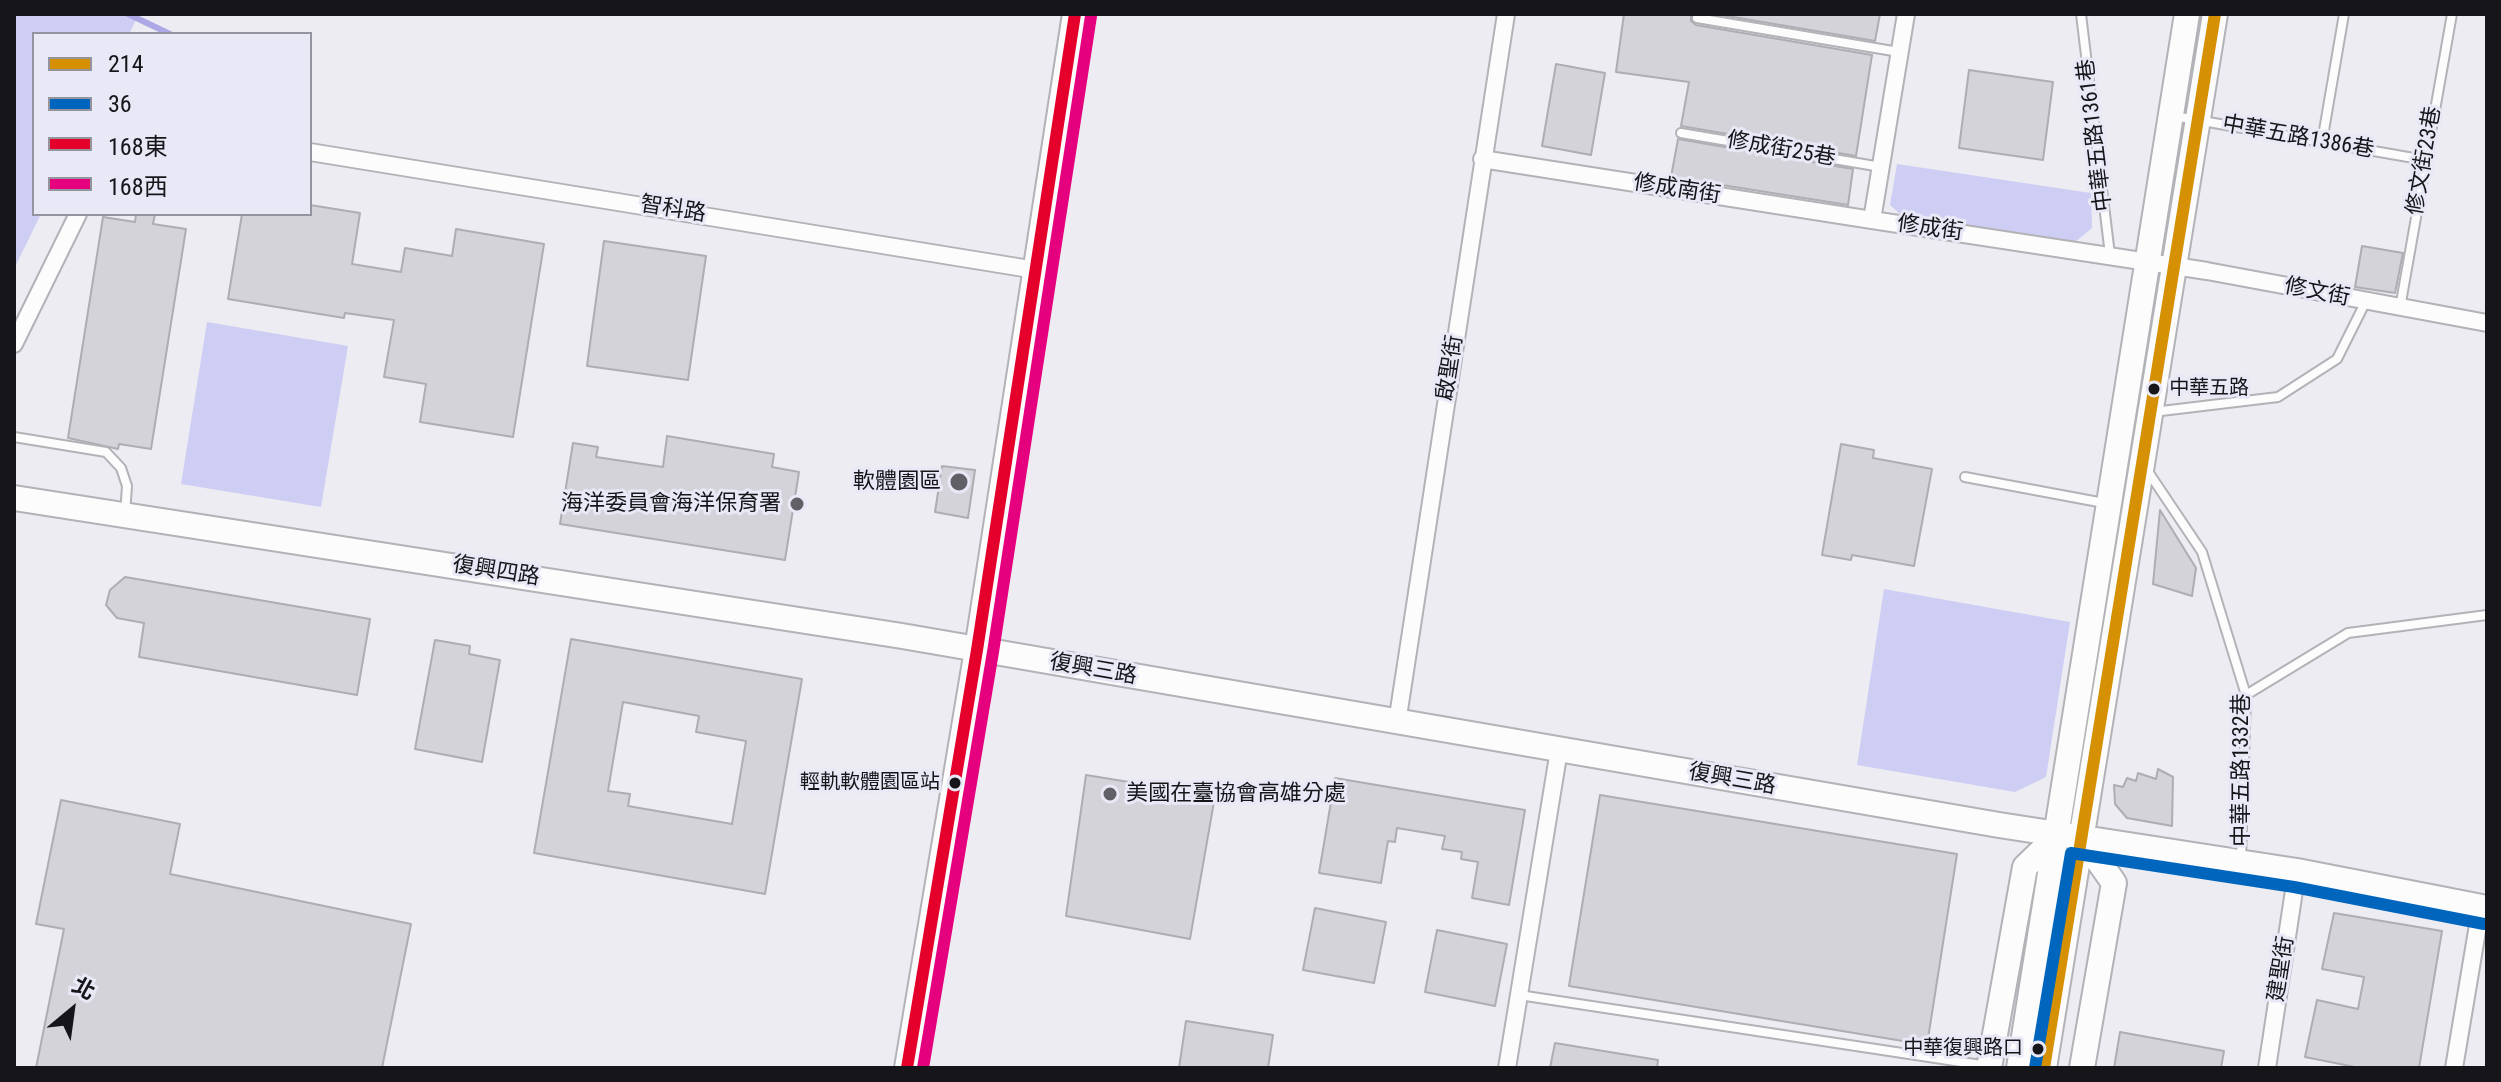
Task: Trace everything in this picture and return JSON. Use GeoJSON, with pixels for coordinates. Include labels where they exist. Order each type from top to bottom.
{"type":"FeatureCollection","features":[{"type":"Feature","properties":{"kind":"street"},"geometry":{"type":"LineString","coordinates":[[907,1068],[977,650],[1075,14]]}},
{"type":"Feature","properties":{"kind":"street","name":"啟聖街"},"geometry":{"type":"LineString","coordinates":[[1397,723],[1506,14]]}},
{"type":"Feature","properties":{"kind":"street","name":"修成街"},"geometry":{"type":"LineString","coordinates":[[1906,14],[1872,220],[2147,262]]}},
{"type":"Feature","properties":{"kind":"street"},"geometry":{"type":"LineString","coordinates":[[2019,1068],[2187,14]]}},
{"type":"Feature","properties":{"kind":"street"},"geometry":{"type":"LineString","coordinates":[[2044,1068],[2215,14]]}},
{"type":"Feature","properties":{"kind":"street","name":"智科路"},"geometry":{"type":"LineString","coordinates":[[312,152],[1036,270]]}},
{"type":"Feature","properties":{"kind":"street","name":"修成南街"},"geometry":{"type":"LineString","coordinates":[[1482,159],[1872,220]]}},
{"type":"Feature","properties":{"kind":"street"},"geometry":{"type":"LineString","coordinates":[[14,344],[77,216]]}},
{"type":"Feature","properties":{"kind":"street","name":"修文街"},"geometry":{"type":"LineString","coordinates":[[2147,262],[2487,323]]}},
{"type":"Feature","properties":{"kind":"street","name":"復興四路"},"geometry":{"type":"LineString","coordinates":[[14,498],[977,650]]}},
{"type":"Feature","properties":{"kind":"street","name":"復興三路"},"geometry":{"type":"LineString","coordinates":[[977,650],[2058,835],[2297,871],[2484,907]]}},
{"type":"Feature","properties":{"kind":"street"},"geometry":{"type":"LineString","coordinates":[[1507,1068],[1559,750]]}},
{"type":"Feature","properties":{"kind":"street"},"geometry":{"type":"LineString","coordinates":[[1989,1067],[2025,867],[2058,835]]}},
{"type":"Feature","properties":{"kind":"street"},"geometry":{"type":"LineString","coordinates":[[2082,1068],[2114,883],[2083,839]]}},
{"type":"Feature","properties":{"kind":"street","name":"建聖街"},"geometry":{"type":"LineString","coordinates":[[2267,1068],[2297,871]]}},
{"type":"Feature","properties":{"kind":"street"},"geometry":{"type":"LineString","coordinates":[[2454,1068],[2484,907]]}},
{"type":"Feature","properties":{"kind":"lane","name":"中華五路1361巷"},"geometry":{"type":"LineString","coordinates":[[2081,14],[2111,256]]}},
{"type":"Feature","properties":{"kind":"lane"},"geometry":{"type":"LineString","coordinates":[[2322,142],[2344,14]]}},
{"type":"Feature","properties":{"kind":"lane","name":"修文街23巷"},"geometry":{"type":"LineString","coordinates":[[2400,308],[2452,14]]}},
{"type":"Feature","properties":{"kind":"lane"},"geometry":{"type":"LineString","coordinates":[[1697,18],[1899,52]]}},
{"type":"Feature","properties":{"kind":"lane","name":"中華五路1386巷"},"geometry":{"type":"LineString","coordinates":[[2171,116],[2425,160]]}},
{"type":"Feature","properties":{"kind":"lane","name":"修成街25巷"},"geometry":{"type":"LineString","coordinates":[[1681,133],[1881,167]]}},
{"type":"Feature","properties":{"kind":"lane"},"geometry":{"type":"LineString","coordinates":[[2150,413],[2278,397],[2337,359],[2365,303]]}},
{"type":"Feature","properties":{"kind":"lane"},"geometry":{"type":"LineString","coordinates":[[14,437],[106,452],[121,468],[127,486],[125,514]]}},
{"type":"Feature","properties":{"kind":"lane","name":"中華五路1332巷"},"geometry":{"type":"LineString","coordinates":[[2142,462],[2202,552],[2246,695],[2241,862]]}},
{"type":"Feature","properties":{"kind":"lane"},"geometry":{"type":"LineString","coordinates":[[1965,477],[2109,504]]}},
{"type":"Feature","properties":{"kind":"lane"},"geometry":{"type":"LineString","coordinates":[[2246,695],[2348,633],[2487,615]]}},
{"type":"Feature","properties":{"kind":"lane"},"geometry":{"type":"LineString","coordinates":[[1519,995],[1989,1067]]}},
{"type":"Feature","properties":{"kind":"shaded area"},"geometry":{"type":"Polygon","coordinates":[[[14,14],[139,14],[130,32],[32,32],[32,216],[40,216],[14,269],[14,14]]]}},
{"type":"Feature","properties":{"kind":"shaded area"},"geometry":{"type":"Polygon","coordinates":[[[1897,164],[2091,193],[2092,228],[2074,243],[1902,216],[1890,205],[1897,164]]]}},
{"type":"Feature","properties":{"kind":"shaded area"},"geometry":{"type":"Polygon","coordinates":[[[207,322],[348,346],[321,507],[181,484],[207,322]]]}},
{"type":"Feature","properties":{"kind":"shaded area"},"geometry":{"type":"Polygon","coordinates":[[[1884,589],[2070,622],[2046,777],[2015,792],[1857,765],[1884,589]]]}},
{"type":"Feature","properties":{"kind":"building"},"geometry":{"type":"Polygon","coordinates":[[[1624,14],[1691,14],[1691,21],[1696,25],[1872,55],[1856,156],[1681,126],[1689,82],[1616,72],[1624,14]]]}},
{"type":"Feature","properties":{"kind":"building"},"geometry":{"type":"Polygon","coordinates":[[[1715,14],[1880,14],[1875,41],[1715,14]]]}},
{"type":"Feature","properties":{"kind":"building"},"geometry":{"type":"Polygon","coordinates":[[[1556,64],[1605,73],[1591,155],[1542,146],[1556,64]]]}},
{"type":"Feature","properties":{"kind":"building"},"geometry":{"type":"Polygon","coordinates":[[[1969,70],[2053,82],[2043,160],[1959,148],[1969,70]]]}},
{"type":"Feature","properties":{"kind":"building"},"geometry":{"type":"Polygon","coordinates":[[[1678,139],[1853,169],[1848,205],[1671,177],[1678,139]]]}},
{"type":"Feature","properties":{"kind":"building"},"geometry":{"type":"Polygon","coordinates":[[[312,205],[360,213],[352,264],[401,272],[405,248],[452,256],[456,229],[544,244],[513,437],[420,422],[426,384],[384,377],[394,320],[345,313],[344,318],[228,299],[242,216],[312,216],[312,205]]]}},
{"type":"Feature","properties":{"kind":"building"},"geometry":{"type":"Polygon","coordinates":[[[136,216],[155,216],[153,224],[186,229],[151,449],[119,444],[118,449],[68,438],[103,217],[135,222],[136,216]]]}},
{"type":"Feature","properties":{"kind":"building"},"geometry":{"type":"Polygon","coordinates":[[[604,241],[706,256],[688,380],[587,366],[604,241]]]}},
{"type":"Feature","properties":{"kind":"building"},"geometry":{"type":"Polygon","coordinates":[[[2362,246],[2403,253],[2395,293],[2355,287],[2362,246]]]}},
{"type":"Feature","properties":{"kind":"building"},"geometry":{"type":"Polygon","coordinates":[[[667,436],[774,454],[772,467],[799,472],[785,560],[560,524],[573,443],[598,447],[596,457],[663,467],[667,436]]]}},
{"type":"Feature","properties":{"kind":"building"},"geometry":{"type":"Polygon","coordinates":[[[1841,444],[1874,450],[1873,458],[1932,469],[1914,566],[1852,555],[1851,560],[1822,555],[1841,444]]]}},
{"type":"Feature","properties":{"kind":"building"},"geometry":{"type":"Polygon","coordinates":[[[942,466],[975,470],[968,518],[935,512],[942,466]]]}},
{"type":"Feature","properties":{"kind":"building"},"geometry":{"type":"Polygon","coordinates":[[[2160,510],[2196,568],[2192,596],[2153,584],[2160,510]]]}},
{"type":"Feature","properties":{"kind":"building"},"geometry":{"type":"Polygon","coordinates":[[[125,577],[370,619],[357,695],[139,657],[144,623],[117,618],[106,605],[110,590],[125,577]]]}},
{"type":"Feature","properties":{"kind":"building"},"geometry":{"type":"Polygon","coordinates":[[[571,639],[802,679],[765,894],[534,853],[571,639]],[[623,702],[608,791],[630,794],[628,806],[732,824],[746,741],[696,732],[699,716],[623,702]]]}},
{"type":"Feature","properties":{"kind":"building"},"geometry":{"type":"Polygon","coordinates":[[[435,640],[470,646],[469,654],[500,660],[482,762],[415,749],[435,640]]]}},
{"type":"Feature","properties":{"kind":"building"},"geometry":{"type":"Polygon","coordinates":[[[2158,769],[2173,777],[2172,826],[2127,818],[2115,804],[2114,785],[2123,787],[2127,778],[2136,781],[2138,773],[2156,779],[2158,769]]]}},
{"type":"Feature","properties":{"kind":"building"},"geometry":{"type":"Polygon","coordinates":[[[1086,775],[1215,796],[1190,939],[1066,916],[1086,775]]]}},
{"type":"Feature","properties":{"kind":"building"},"geometry":{"type":"Polygon","coordinates":[[[1335,778],[1525,810],[1509,905],[1472,898],[1478,862],[1461,859],[1462,852],[1442,849],[1445,836],[1397,828],[1395,842],[1388,841],[1381,883],[1319,873],[1335,778]]]}},
{"type":"Feature","properties":{"kind":"building"},"geometry":{"type":"Polygon","coordinates":[[[1600,795],[1957,854],[1927,1045],[1569,986],[1600,795]]]}},
{"type":"Feature","properties":{"kind":"building"},"geometry":{"type":"Polygon","coordinates":[[[61,800],[180,824],[170,874],[411,924],[382,1068],[36,1068],[64,929],[36,924],[61,800]]]}},
{"type":"Feature","properties":{"kind":"building"},"geometry":{"type":"Polygon","coordinates":[[[1315,908],[1386,922],[1374,983],[1303,970],[1315,908]]]}},
{"type":"Feature","properties":{"kind":"building"},"geometry":{"type":"Polygon","coordinates":[[[2334,913],[2442,931],[2419,1068],[2360,1068],[2305,1057],[2317,1000],[2358,1009],[2364,977],[2322,969],[2334,913]]]}},
{"type":"Feature","properties":{"kind":"building"},"geometry":{"type":"Polygon","coordinates":[[[1437,930],[1507,944],[1495,1006],[1425,992],[1437,930]]]}},
{"type":"Feature","properties":{"kind":"building"},"geometry":{"type":"Polygon","coordinates":[[[1186,1021],[1273,1035],[1268,1068],[1179,1068],[1186,1021]]]}},
{"type":"Feature","properties":{"kind":"building"},"geometry":{"type":"Polygon","coordinates":[[[2120,1032],[2224,1051],[2221,1068],[2114,1068],[2120,1032]]]}},
{"type":"Feature","properties":{"kind":"building"},"geometry":{"type":"Polygon","coordinates":[[[1555,1043],[1658,1060],[1657,1068],[1550,1068],[1555,1043]]]}},
{"type":"Feature","properties":{"kind":"waterway"},"geometry":{"type":"LineString","coordinates":[[128,14],[166,32]]}},
{"type":"Feature","properties":{"kind":"transit line","name":"168東"},"geometry":{"type":"LineString","coordinates":[[907,1068],[977,650],[1075,14]]}},
{"type":"Feature","properties":{"kind":"transit line","name":"214"},"geometry":{"type":"LineString","coordinates":[[2044,1068],[2215,14]]}},
{"type":"Feature","properties":{"kind":"transit line","name":"168西"},"geometry":{"type":"LineString","coordinates":[[923,1068],[993,652],[1091,16]]}},
{"type":"Feature","properties":{"kind":"transit line","name":"36"},"geometry":{"type":"LineString","coordinates":[[2035,1068],[2071,853],[2294,887],[2484,924]]}},
{"type":"Feature","properties":{"kind":"place","name":"中華五路"},"geometry":{"type":"Point","coordinates":[2154,389]}},
{"type":"Feature","properties":{"kind":"place","name":"軟體園區"},"geometry":{"type":"Point","coordinates":[959,482]}},
{"type":"Feature","properties":{"kind":"place","name":"海洋委員會海洋保育署"},"geometry":{"type":"Point","coordinates":[797,504]}},
{"type":"Feature","properties":{"kind":"place","name":"輕軌軟體園區站"},"geometry":{"type":"Point","coordinates":[955,783]}},
{"type":"Feature","properties":{"kind":"place","name":"美國在臺協會高雄分處"},"geometry":{"type":"Point","coordinates":[1110,794]}},
{"type":"Feature","properties":{"kind":"place","name":"中華復興路口"},"geometry":{"type":"Point","coordinates":[2038,1049]}}]}
